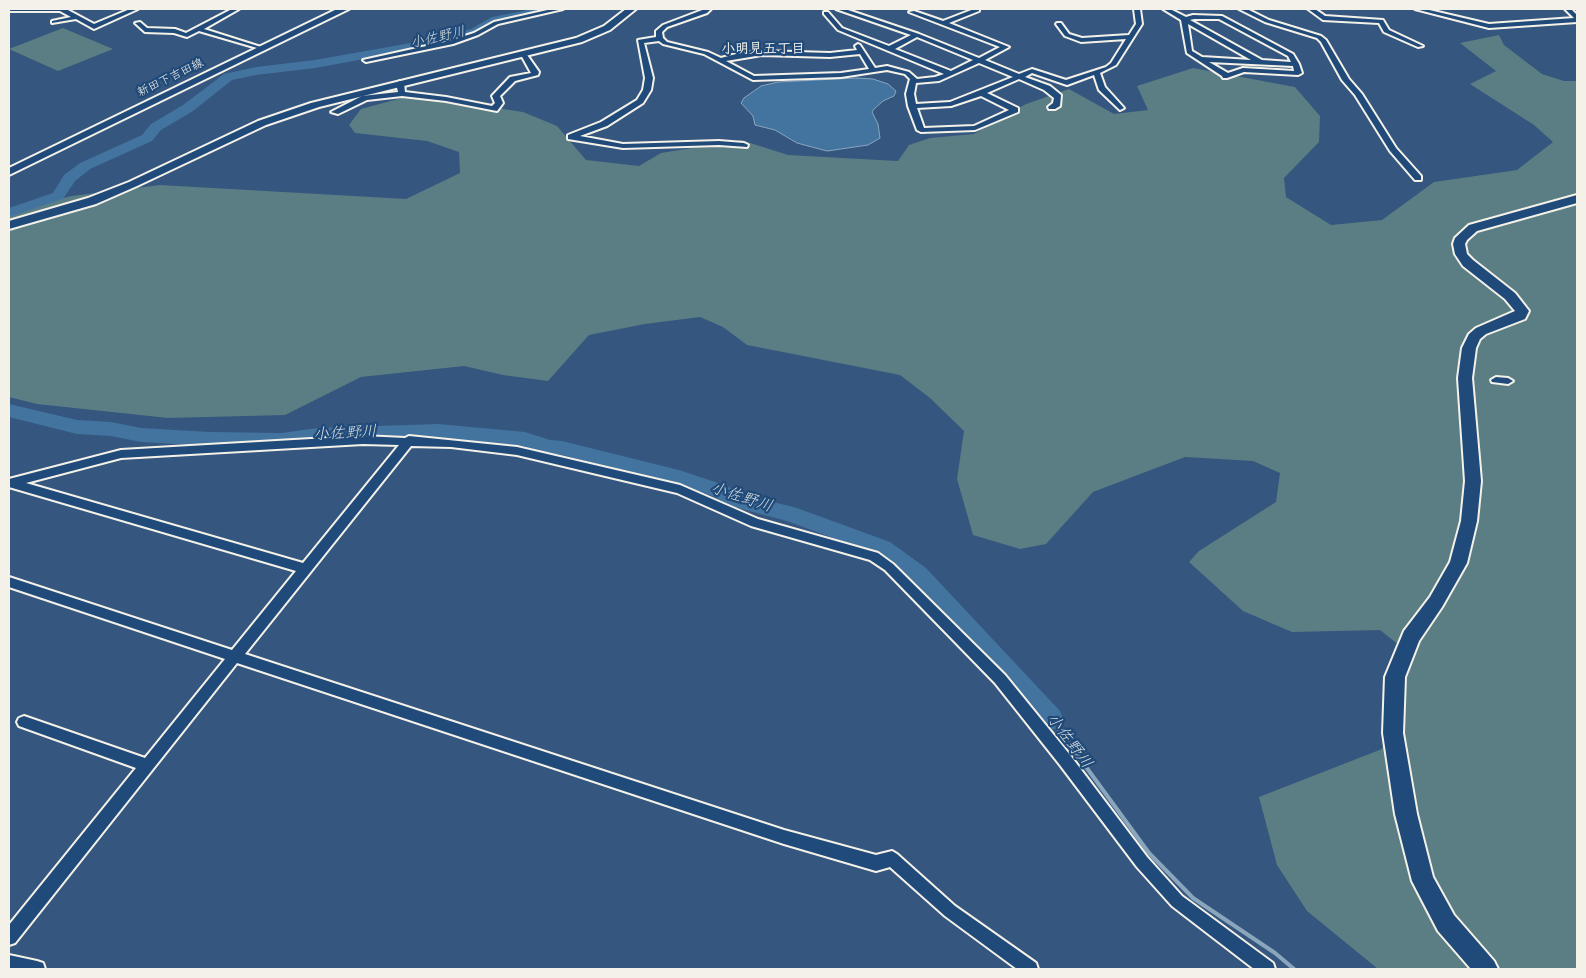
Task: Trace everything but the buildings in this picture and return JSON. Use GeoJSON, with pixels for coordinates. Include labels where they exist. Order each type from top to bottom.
{"type":"FeatureCollection","features":[{"type":"Feature","properties":{"kind":"street"},"geometry":{"type":"LineString","coordinates":[[9,9],[61,9],[78,16],[94,26],[135,9]]}},
{"type":"Feature","properties":{"kind":"street"},"geometry":{"type":"LineString","coordinates":[[138,23],[145,30],[175,31],[187,35],[236,9]]}},
{"type":"Feature","properties":{"kind":"street","name":"新田下吉田線"},"geometry":{"type":"LineString","coordinates":[[9,172],[344,9]]}},
{"type":"Feature","properties":{"kind":"street"},"geometry":{"type":"LineString","coordinates":[[366,60],[451,43],[476,34],[496,23],[560,9]]}},
{"type":"Feature","properties":{"kind":"street"},"geometry":{"type":"LineString","coordinates":[[9,225],[92,201],[133,184],[262,123],[315,105],[579,40],[607,28],[631,9]]}},
{"type":"Feature","properties":{"kind":"street"},"geometry":{"type":"LineString","coordinates":[[708,9],[705,12],[665,26],[659,31],[660,39],[665,43],[698,50],[721,60],[755,79],[841,75],[887,68],[900,70],[913,76],[914,81],[910,94],[912,106],[921,130],[975,128],[1015,110],[981,93]]}},
{"type":"Feature","properties":{"kind":"street"},"geometry":{"type":"LineString","coordinates":[[953,9],[952,14],[957,18]]}},
{"type":"Feature","properties":{"kind":"street"},"geometry":{"type":"LineString","coordinates":[[912,106],[951,104],[1032,71],[1067,83],[1112,66],[1139,24],[1138,9]]}},
{"type":"Feature","properties":{"kind":"street"},"geometry":{"type":"LineString","coordinates":[[1166,9],[1260,62]]}},
{"type":"Feature","properties":{"kind":"street"},"geometry":{"type":"LineString","coordinates":[[1242,9],[1273,24],[1319,37],[1324,41],[1346,80],[1358,94],[1393,149],[1418,178]]}},
{"type":"Feature","properties":{"kind":"street"},"geometry":{"type":"LineString","coordinates":[[1311,9],[1323,18],[1382,22],[1386,31],[1420,46]]}},
{"type":"Feature","properties":{"kind":"street"},"geometry":{"type":"LineString","coordinates":[[1418,9],[1430,10],[1489,26],[1577,19]]}},
{"type":"Feature","properties":{"kind":"street"},"geometry":{"type":"LineString","coordinates":[[1568,9],[1577,19]]}},
{"type":"Feature","properties":{"kind":"street"},"geometry":{"type":"LineString","coordinates":[[914,81],[936,79],[951,74],[1006,47],[944,23],[842,10],[826,13],[840,29],[951,74]]}},
{"type":"Feature","properties":{"kind":"street"},"geometry":{"type":"LineString","coordinates":[[944,23],[977,10]]}},
{"type":"Feature","properties":{"kind":"street"},"geometry":{"type":"LineString","coordinates":[[54,22],[78,16]]}},
{"type":"Feature","properties":{"kind":"street"},"geometry":{"type":"LineString","coordinates":[[906,17],[917,35],[1047,88],[1056,94],[1058,100],[1052,107]]}},
{"type":"Feature","properties":{"kind":"street"},"geometry":{"type":"LineString","coordinates":[[1220,17],[1291,55],[1298,73],[1243,70],[1226,77],[1189,52],[1184,20],[1220,17]]}},
{"type":"Feature","properties":{"kind":"street"},"geometry":{"type":"LineString","coordinates":[[1059,24],[1067,35],[1081,40],[1131,37]]}},
{"type":"Feature","properties":{"kind":"street"},"geometry":{"type":"LineString","coordinates":[[198,29],[262,49]]}},
{"type":"Feature","properties":{"kind":"street"},"geometry":{"type":"LineString","coordinates":[[889,49],[917,35]]}},
{"type":"Feature","properties":{"kind":"street"},"geometry":{"type":"LineString","coordinates":[[856,36],[855,41],[874,71]]}},
{"type":"Feature","properties":{"kind":"street"},"geometry":{"type":"LineString","coordinates":[[660,39],[640,41],[649,78],[647,90],[640,101],[604,124],[571,137],[623,146],[719,143],[744,145]]}},
{"type":"Feature","properties":{"kind":"street"},"geometry":{"type":"LineString","coordinates":[[721,60],[762,53],[830,55],[861,52]]}},
{"type":"Feature","properties":{"kind":"street"},"geometry":{"type":"LineString","coordinates":[[335,112],[365,98],[402,94],[446,99],[494,109],[499,103],[496,96],[513,79],[534,75],[535,72],[523,53]]}},
{"type":"Feature","properties":{"kind":"street"},"geometry":{"type":"LineString","coordinates":[[1200,59],[1296,64]]}},
{"type":"Feature","properties":{"kind":"street"},"geometry":{"type":"LineString","coordinates":[[1096,72],[1102,88],[1120,108]]}},
{"type":"Feature","properties":{"kind":"street"},"geometry":{"type":"LineString","coordinates":[[400,83],[402,94]]}},
{"type":"Feature","properties":{"kind":"street"},"geometry":{"type":"LineString","coordinates":[[1486,969],[1446,923],[1423,880],[1406,814],[1393,733],[1395,677],[1411,637],[1436,602],[1458,563],[1470,521],[1473,481],[1465,378],[1469,348],[1474,337],[1481,331],[1520,316],[1522,311],[1510,296],[1468,263],[1461,254],[1459,244],[1461,238],[1474,228],[1577,199]]}},
{"type":"Feature","properties":{"kind":"street"},"geometry":{"type":"LineString","coordinates":[[1496,380],[1508,381]]}},
{"type":"Feature","properties":{"kind":"street"},"geometry":{"type":"LineString","coordinates":[[9,483],[121,454],[363,440],[409,440],[451,443],[517,451],[680,489],[755,523],[874,556],[889,567],[1000,679],[1065,760],[1142,862],[1177,901],[1266,969]]}},
{"type":"Feature","properties":{"kind":"street"},"geometry":{"type":"LineString","coordinates":[[9,937],[409,440]]}},
{"type":"Feature","properties":{"kind":"street"},"geometry":{"type":"LineString","coordinates":[[9,483],[305,569]]}},
{"type":"Feature","properties":{"kind":"street"},"geometry":{"type":"LineString","coordinates":[[9,582],[784,837],[876,863],[892,859],[950,911],[1030,969]]}},
{"type":"Feature","properties":{"kind":"street"},"geometry":{"type":"LineString","coordinates":[[24,722],[147,765]]}},
{"type":"Feature","properties":{"kind":"street"},"geometry":{"type":"LineString","coordinates":[[9,963],[37,969]]}},
{"type":"Feature","properties":{"kind":"green space"},"geometry":{"type":"Polygon","coordinates":[[[63,28],[113,49],[58,71],[9,49],[63,28]]]}},
{"type":"Feature","properties":{"kind":"green space"},"geometry":{"type":"Polygon","coordinates":[[[1499,35],[1504,45],[1542,74],[1564,81],[1577,81],[1577,969],[1378,969],[1307,911],[1277,865],[1259,797],[1382,749],[1414,657],[1380,630],[1292,632],[1243,611],[1189,562],[1199,551],[1276,502],[1280,473],[1253,461],[1185,457],[1093,492],[1046,544],[1020,549],[973,535],[957,479],[964,431],[930,398],[900,375],[747,345],[723,327],[700,317],[645,324],[589,335],[548,381],[503,375],[464,366],[361,377],[285,415],[168,418],[37,404],[9,397],[9,211],[72,196],[160,185],[406,199],[460,173],[459,152],[427,141],[355,133],[349,125],[361,109],[413,95],[523,112],[557,126],[586,160],[639,166],[661,153],[741,140],[788,155],[898,161],[909,145],[930,138],[974,134],[1026,104],[1069,89],[1114,114],[1148,110],[1137,86],[1193,68],[1295,87],[1320,116],[1319,142],[1284,178],[1286,197],[1331,225],[1382,220],[1434,182],[1517,170],[1553,142],[1534,125],[1470,84],[1496,71],[1460,43],[1499,35]]]}},
{"type":"Feature","properties":{"kind":"water"},"geometry":{"type":"Polygon","coordinates":[[[856,78],[873,79],[888,84],[896,91],[894,96],[883,101],[872,112],[878,124],[880,138],[868,145],[827,151],[797,143],[775,130],[755,125],[753,116],[741,103],[744,98],[761,86],[778,82],[856,78]]]}},
{"type":"Feature","properties":{"kind":"waterway","name":"小佐野川"},"geometry":{"type":"LineString","coordinates":[[9,213],[58,196],[69,178],[85,166],[147,138],[156,127],[188,108],[228,77],[256,71],[315,64],[441,41],[475,31],[496,19],[551,9]]}},
{"type":"Feature","properties":{"kind":"waterway","name":"小佐野川"},"geometry":{"type":"LineString","coordinates":[[9,410],[77,427],[111,429],[141,435],[210,439],[282,440],[318,435],[438,431],[525,439],[549,447],[562,448],[679,477],[717,490],[741,502],[790,514],[883,548],[918,574],[1051,719]]}},
{"type":"Feature","properties":{"kind":"waterway","name":"小佐野川"},"geometry":{"type":"LineString","coordinates":[[1051,719],[1149,853],[1193,898],[1275,953],[1294,969]]}},
{"type":"Feature","properties":{"kind":"district","name":"小明見五丁目"},"geometry":{"type":"Point","coordinates":[763,51]}}]}
